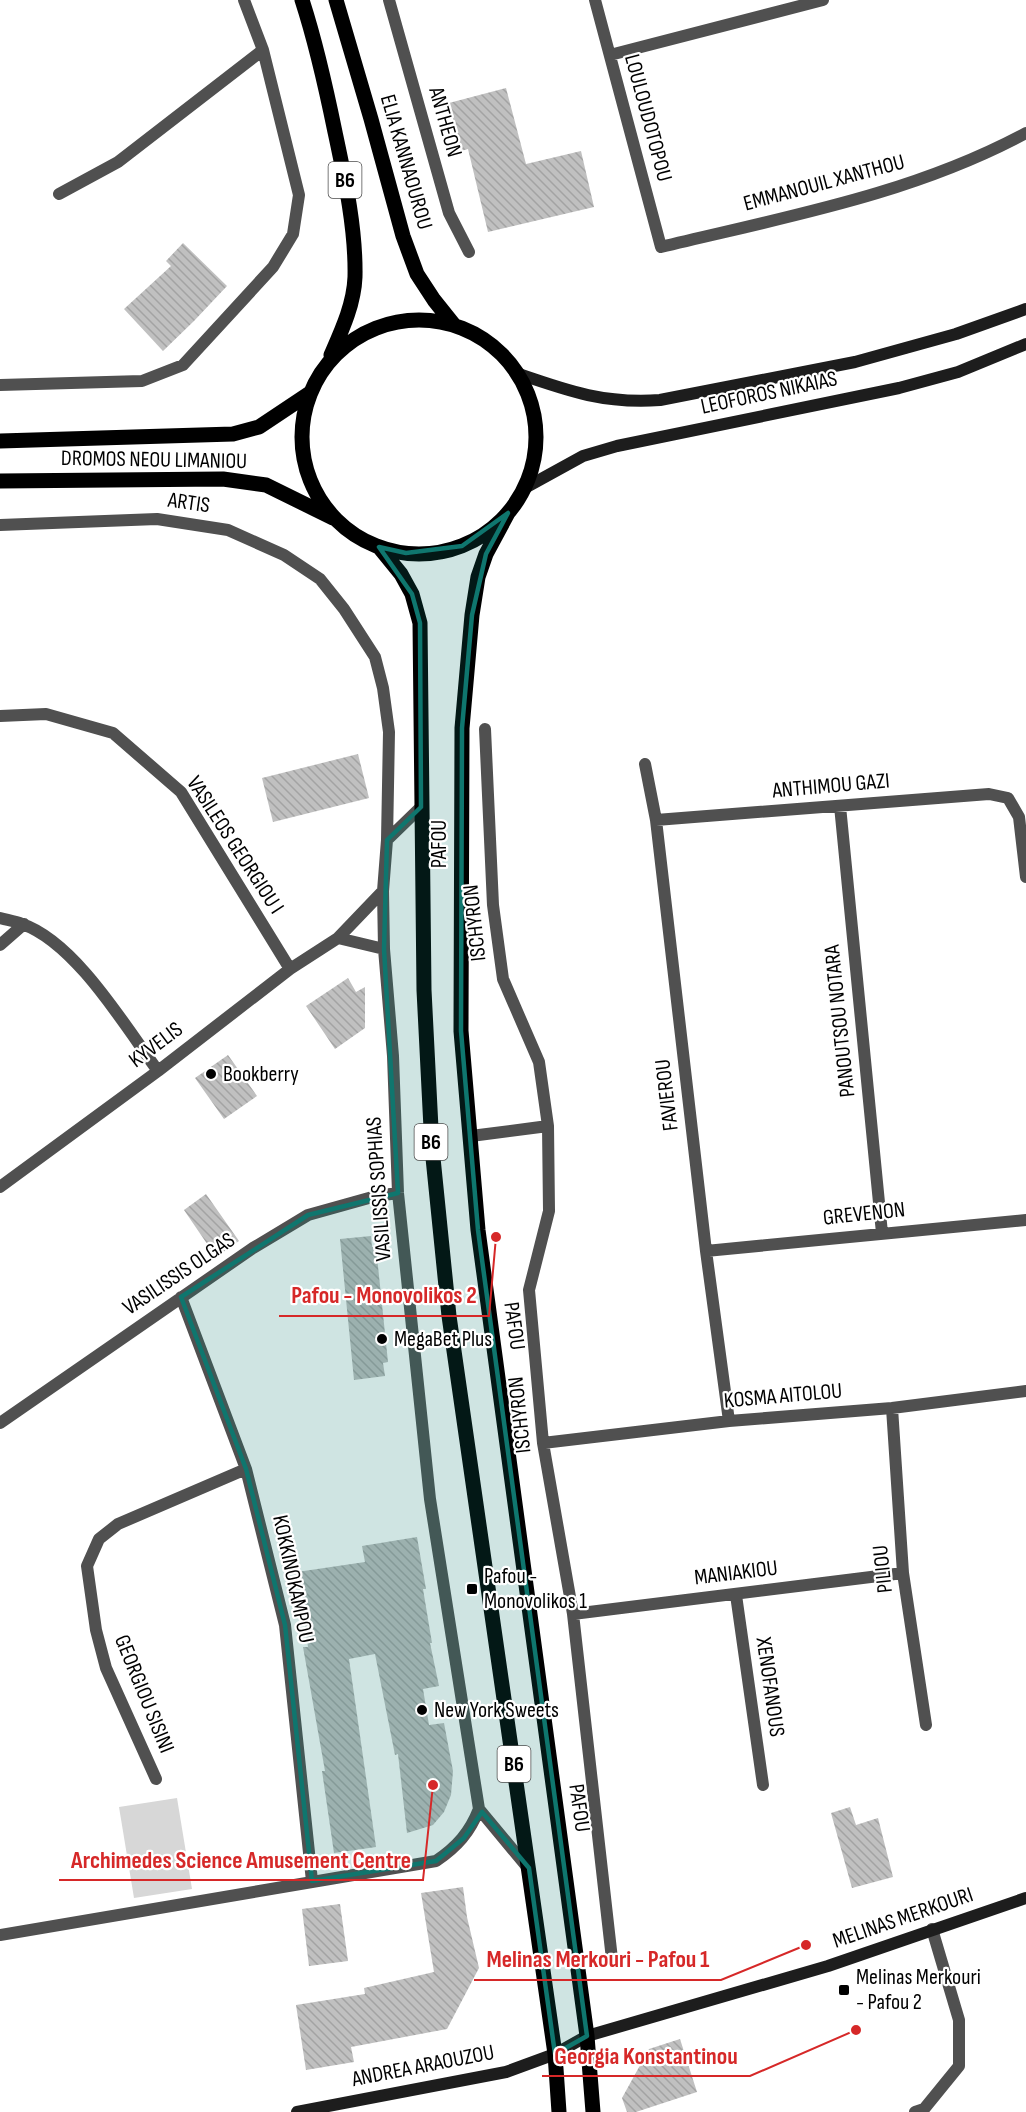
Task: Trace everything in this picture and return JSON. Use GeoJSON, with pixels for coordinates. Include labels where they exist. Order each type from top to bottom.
{"type":"FeatureCollection","features":[{"type":"Feature","properties":{"kind":"main road","name":"B6"},"geometry":{"type":"LineString","coordinates":[[302,0],[344,174],[354,244],[355,279],[343,329],[310,393],[302,426],[304,459],[315,492],[336,519],[356,535],[379,547],[406,553],[435,553],[462,546],[487,532],[508,513],[523,489],[533,460],[536,430],[530,400],[516,373],[504,357],[489,344],[473,333],[454,325],[409,319],[365,332],[346,344],[329,360]]}},
{"type":"Feature","properties":{"kind":"main road","name":"ELIA KANNAOUROU"},"geometry":{"type":"LineString","coordinates":[[336,0],[403,236],[417,274],[454,325]]}},
{"type":"Feature","properties":{"kind":"main road","name":"LEOFOROS NIKAIAS"},"geometry":{"type":"LineString","coordinates":[[516,373],[574,393],[605,400],[632,402],[660,400],[855,362],[956,334],[1026,309]]}},
{"type":"Feature","properties":{"kind":"main road","name":"LEOFOROS NIKAIAS"},"geometry":{"type":"LineString","coordinates":[[523,489],[583,456],[617,446],[899,388],[958,372],[1026,344]]}},
{"type":"Feature","properties":{"kind":"main road","name":"DROMOS NEOU LIMANIOU"},"geometry":{"type":"LineString","coordinates":[[0,441],[232,434],[259,427],[310,393]]}},
{"type":"Feature","properties":{"kind":"main road","name":"DROMOS NEOU LIMANIOU"},"geometry":{"type":"LineString","coordinates":[[0,481],[223,479],[266,485],[336,519]]}},
{"type":"Feature","properties":{"kind":"main road","name":"PAFOU"},"geometry":{"type":"LineString","coordinates":[[508,513],[486,554],[478,577],[471,615],[462,728],[461,1031],[478,1230],[587,2036],[593,2112]]}},
{"type":"Feature","properties":{"kind":"main road","name":"PAFOU"},"geometry":{"type":"LineString","coordinates":[[379,547],[401,574],[412,594],[420,624],[424,990],[432,1148],[449,1316],[555,2054],[559,2112]]}},
{"type":"Feature","properties":{"kind":"main road","name":"MELINAS MERKOURI"},"geometry":{"type":"LineString","coordinates":[[555,2054],[587,2036],[828,1966],[1026,1898]]}},
{"type":"Feature","properties":{"kind":"main road","name":"ANDREA ARAOUZOU"},"geometry":{"type":"LineString","coordinates":[[297,2112],[506,2072],[555,2054]]}},
{"type":"Feature","properties":{"kind":"street"},"geometry":{"type":"LineString","coordinates":[[0,385],[142,381],[183,365],[273,267],[293,234],[299,195],[263,50],[244,0]]}},
{"type":"Feature","properties":{"kind":"street","name":"ANTHEON"},"geometry":{"type":"LineString","coordinates":[[389,0],[449,213],[469,252]]}},
{"type":"Feature","properties":{"kind":"street","name":"LOULOUDOTOPOU"},"geometry":{"type":"LineString","coordinates":[[595,0],[661,247]]}},
{"type":"Feature","properties":{"kind":"street"},"geometry":{"type":"LineString","coordinates":[[610,55],[823,0]]}},
{"type":"Feature","properties":{"kind":"street"},"geometry":{"type":"LineString","coordinates":[[59,194],[118,162],[263,50]]}},
{"type":"Feature","properties":{"kind":"street","name":"EMMANOUIL XANTHOU"},"geometry":{"type":"LineString","coordinates":[[661,247],[885,192],[992,151],[1026,133]]}},
{"type":"Feature","properties":{"kind":"street","name":"ARTIS"},"geometry":{"type":"LineString","coordinates":[[0,525],[157,519],[228,530],[284,555],[320,579],[344,609]]}},
{"type":"Feature","properties":{"kind":"street","name":"VASILISSIS SOPHIAS"},"geometry":{"type":"LineString","coordinates":[[344,609],[375,657],[383,688],[389,732],[387,840],[383,891],[384,949],[393,1056],[398,1193],[430,1499],[479,1809]]}},
{"type":"Feature","properties":{"kind":"street","name":"VASILEOS GEORGIOU I"},"geometry":{"type":"LineString","coordinates":[[0,717],[46,714],[113,734],[156,770],[181,792],[290,969]]}},
{"type":"Feature","properties":{"kind":"street","name":"ISCHYRON"},"geometry":{"type":"LineString","coordinates":[[484,729],[492,905],[503,979],[539,1062],[548,1126],[549,1211],[529,1290],[543,1443],[573,1614],[612,1959]]}},
{"type":"Feature","properties":{"kind":"street","name":"FAVIEROU"},"geometry":{"type":"LineString","coordinates":[[645,764],[656,820],[706,1251],[729,1421]]}},
{"type":"Feature","properties":{"kind":"street","name":"ANTHIMOU GAZI"},"geometry":{"type":"LineString","coordinates":[[656,820],[990,794],[1008,798],[1019,817],[1026,877]]}},
{"type":"Feature","properties":{"kind":"street","name":"PANOUTSOU NOTARA"},"geometry":{"type":"LineString","coordinates":[[840,806],[882,1233]]}},
{"type":"Feature","properties":{"kind":"street"},"geometry":{"type":"LineString","coordinates":[[387,840],[421,807]]}},
{"type":"Feature","properties":{"kind":"street","name":"KYVELIS"},"geometry":{"type":"LineString","coordinates":[[0,1187],[158,1071],[290,969],[338,938],[383,891]]}},
{"type":"Feature","properties":{"kind":"street"},"geometry":{"type":"LineString","coordinates":[[0,918],[24,924],[57,944],[81,966],[158,1071]]}},
{"type":"Feature","properties":{"kind":"street"},"geometry":{"type":"LineString","coordinates":[[0,945],[24,924]]}},
{"type":"Feature","properties":{"kind":"street"},"geometry":{"type":"LineString","coordinates":[[338,938],[384,949]]}},
{"type":"Feature","properties":{"kind":"street"},"geometry":{"type":"LineString","coordinates":[[471,1136],[548,1126]]}},
{"type":"Feature","properties":{"kind":"street","name":"VASILISSIS OLGAS"},"geometry":{"type":"LineString","coordinates":[[0,1423],[253,1248],[308,1215],[376,1196],[398,1193]]}},
{"type":"Feature","properties":{"kind":"street","name":"GREVENON"},"geometry":{"type":"LineString","coordinates":[[706,1251],[1026,1220]]}},
{"type":"Feature","properties":{"kind":"street","name":"KOKKINOKAMPOU"},"geometry":{"type":"LineString","coordinates":[[182,1297],[246,1469],[285,1625],[312,1881]]}},
{"type":"Feature","properties":{"kind":"street","name":"KOSMA AITOLOU"},"geometry":{"type":"LineString","coordinates":[[543,1443],[729,1421],[892,1408],[1026,1391]]}},
{"type":"Feature","properties":{"kind":"street","name":"PILIOU"},"geometry":{"type":"LineString","coordinates":[[892,1408],[903,1573],[926,1725]]}},
{"type":"Feature","properties":{"kind":"street","name":"GEORGIOU SISINI"},"geometry":{"type":"LineString","coordinates":[[156,1779],[106,1668],[96,1630],[87,1566],[99,1539],[118,1524],[246,1469]]}},
{"type":"Feature","properties":{"kind":"street","name":"MANIAKIOU"},"geometry":{"type":"LineString","coordinates":[[573,1614],[903,1573]]}},
{"type":"Feature","properties":{"kind":"street","name":"XENOFANOUS"},"geometry":{"type":"LineString","coordinates":[[736,1595],[763,1785]]}},
{"type":"Feature","properties":{"kind":"street"},"geometry":{"type":"LineString","coordinates":[[0,1935],[436,1861],[450,1852],[464,1838],[479,1809],[529,1868]]}},
{"type":"Feature","properties":{"kind":"street"},"geometry":{"type":"LineString","coordinates":[[915,2112],[924,2109],[959,2066],[959,2020],[932,1929]]}},
{"type":"Feature","properties":{"kind":"highlighted area"},"geometry":{"type":"Polygon","coordinates":[[[508,513],[486,554],[472,615],[462,728],[461,1031],[478,1230],[587,2036],[555,2054],[529,1868],[482,1812],[464,1838],[436,1861],[312,1881],[285,1625],[246,1469],[181,1297],[308,1215],[398,1193],[384,949],[387,840],[421,807],[420,623],[412,594],[379,547],[406,553],[462,546],[508,513]]]}},
{"type":"Feature","properties":{"kind":"shaded area"},"geometry":{"type":"Polygon","coordinates":[[[177,1798],[192,1889],[134,1898],[119,1807],[177,1798]]]}},
{"type":"Feature","properties":{"kind":"building"},"geometry":{"type":"Polygon","coordinates":[[[506,88],[526,164],[581,151],[594,207],[488,232],[468,149],[461,151],[449,103],[506,88]]]}},
{"type":"Feature","properties":{"kind":"building"},"geometry":{"type":"Polygon","coordinates":[[[183,243],[227,286],[163,351],[124,309],[171,266],[166,261],[183,243]]]}},
{"type":"Feature","properties":{"kind":"building"},"geometry":{"type":"Polygon","coordinates":[[[358,754],[369,798],[273,822],[262,778],[358,754]]]}},
{"type":"Feature","properties":{"kind":"building"},"geometry":{"type":"Polygon","coordinates":[[[348,978],[356,992],[365,987],[365,1028],[335,1049],[306,1006],[348,978]]]}},
{"type":"Feature","properties":{"kind":"building"},"geometry":{"type":"Polygon","coordinates":[[[228,1055],[257,1096],[224,1119],[195,1078],[228,1055]]]}},
{"type":"Feature","properties":{"kind":"building"},"geometry":{"type":"Polygon","coordinates":[[[206,1194],[239,1241],[216,1257],[184,1210],[206,1194]]]}},
{"type":"Feature","properties":{"kind":"building"},"geometry":{"type":"Polygon","coordinates":[[[371,1236],[372,1247],[376,1247],[388,1362],[383,1363],[385,1376],[354,1380],[340,1239],[371,1236]]]}},
{"type":"Feature","properties":{"kind":"building"},"geometry":{"type":"Polygon","coordinates":[[[417,1537],[426,1589],[423,1589],[432,1643],[430,1643],[439,1686],[423,1689],[429,1725],[444,1723],[453,1771],[451,1795],[444,1812],[433,1825],[407,1833],[398,1754],[395,1755],[375,1654],[349,1659],[376,1847],[334,1853],[322,1771],[325,1771],[303,1647],[308,1647],[297,1572],[365,1562],[362,1546],[417,1537]]]}},
{"type":"Feature","properties":{"kind":"building"},"geometry":{"type":"Polygon","coordinates":[[[850,1807],[856,1825],[878,1818],[893,1877],[852,1888],[831,1813],[850,1807]]]}},
{"type":"Feature","properties":{"kind":"building"},"geometry":{"type":"Polygon","coordinates":[[[463,1887],[467,1917],[479,1968],[447,2029],[351,2047],[354,2062],[306,2070],[296,2005],[365,1994],[364,1988],[434,1972],[421,1893],[463,1887]]]}},
{"type":"Feature","properties":{"kind":"building"},"geometry":{"type":"Polygon","coordinates":[[[340,1904],[348,1961],[309,1966],[302,1909],[340,1904]]]}},
{"type":"Feature","properties":{"kind":"building"},"geometry":{"type":"Polygon","coordinates":[[[680,2039],[697,2092],[636,2112],[627,2112],[622,2098],[649,2049],[680,2039]]]}},
{"type":"Feature","properties":{"kind":"place","name":"Bookberry"},"geometry":{"type":"Point","coordinates":[211,1074]}},
{"type":"Feature","properties":{"kind":"place","name":"Pafou - Monovolikos 2"},"geometry":{"type":"Point","coordinates":[496,1237]}},
{"type":"Feature","properties":{"kind":"place","name":"MegaBet Plus"},"geometry":{"type":"Point","coordinates":[382,1339]}},
{"type":"Feature","properties":{"kind":"place","name":"Pafou - Monovolikos 1"},"geometry":{"type":"Point","coordinates":[472,1589]}},
{"type":"Feature","properties":{"kind":"place","name":"New York Sweets"},"geometry":{"type":"Point","coordinates":[422,1710]}},
{"type":"Feature","properties":{"kind":"place","name":"Archimedes Science Amusement Centre"},"geometry":{"type":"Point","coordinates":[433,1785]}},
{"type":"Feature","properties":{"kind":"place","name":"Melinas Merkouri - Pafou 1"},"geometry":{"type":"Point","coordinates":[806,1945]}},
{"type":"Feature","properties":{"kind":"place","name":"Melinas Merkouri - Pafou 2"},"geometry":{"type":"Point","coordinates":[844,1990]}},
{"type":"Feature","properties":{"kind":"place","name":"Georgia Konstantinou"},"geometry":{"type":"Point","coordinates":[856,2030]}}]}
